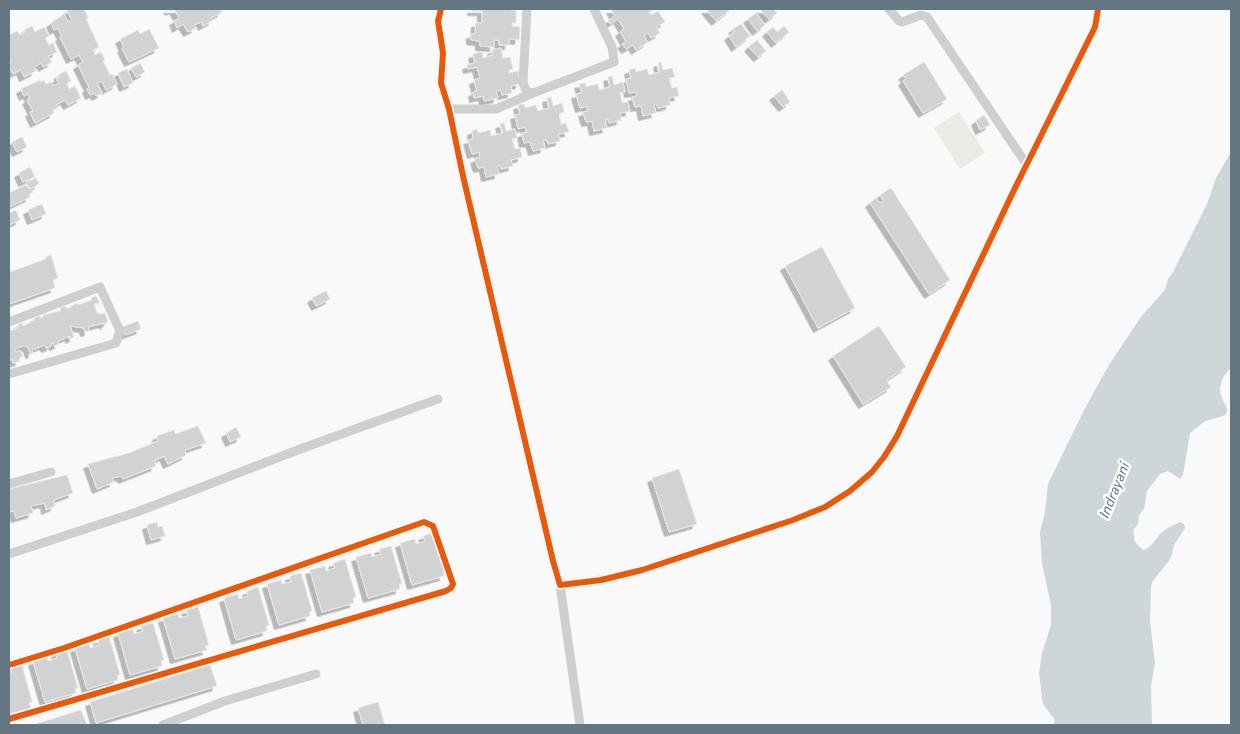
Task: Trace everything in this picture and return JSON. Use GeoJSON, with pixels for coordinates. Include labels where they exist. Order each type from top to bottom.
{"type":"FeatureCollection","features":[{"type":"Feature","properties":{"kind":"street"},"geometry":{"type":"LineString","coordinates":[[441,9],[438,21],[442,53],[441,83],[449,109],[462,176],[560,585],[580,725]]}},
{"type":"Feature","properties":{"kind":"street"},"geometry":{"type":"LineString","coordinates":[[527,9],[523,82],[526,91],[533,93]]}},
{"type":"Feature","properties":{"kind":"street"},"geometry":{"type":"LineString","coordinates":[[449,109],[496,109],[614,62],[612,47],[594,9]]}},
{"type":"Feature","properties":{"kind":"street"},"geometry":{"type":"LineString","coordinates":[[889,9],[902,22],[921,15],[927,17],[1027,165]]}},
{"type":"Feature","properties":{"kind":"street"},"geometry":{"type":"LineString","coordinates":[[560,585],[601,580],[642,570],[793,520],[825,507],[850,491],[872,472],[897,436],[1027,165],[1096,27],[1098,9]]}},
{"type":"Feature","properties":{"kind":"street"},"geometry":{"type":"LineString","coordinates":[[9,322],[100,287],[120,330],[116,343],[9,374]]}},
{"type":"Feature","properties":{"kind":"street"},"geometry":{"type":"LineString","coordinates":[[9,554],[137,512],[303,448],[438,399]]}},
{"type":"Feature","properties":{"kind":"street"},"geometry":{"type":"LineString","coordinates":[[9,484],[51,472]]}},
{"type":"Feature","properties":{"kind":"street"},"geometry":{"type":"LineString","coordinates":[[9,665],[64,648],[424,522],[433,526],[453,584],[446,591],[9,719]]}},
{"type":"Feature","properties":{"kind":"street"},"geometry":{"type":"LineString","coordinates":[[163,725],[225,701],[316,674]]}},
{"type":"Feature","properties":{"kind":"shaded area"},"geometry":{"type":"Polygon","coordinates":[[[959,112],[985,153],[960,169],[934,128],[959,112]]]}},
{"type":"Feature","properties":{"kind":"water","name":"Indrayani"},"geometry":{"type":"Polygon","coordinates":[[[1231,152],[1231,368],[1223,378],[1220,390],[1227,413],[1205,421],[1190,433],[1183,475],[1180,479],[1168,471],[1160,474],[1147,491],[1144,509],[1139,515],[1138,524],[1133,530],[1135,542],[1143,550],[1149,547],[1161,533],[1172,525],[1180,522],[1184,524],[1185,528],[1174,545],[1171,558],[1152,582],[1150,621],[1155,663],[1151,686],[1152,725],[1053,725],[1055,720],[1043,704],[1039,673],[1042,653],[1051,625],[1051,605],[1042,564],[1040,532],[1045,512],[1048,484],[1085,408],[1109,365],[1141,317],[1165,290],[1168,279],[1207,204],[1216,178],[1231,152]]]}},
{"type":"Feature","properties":{"kind":"building"},"geometry":{"type":"Polygon","coordinates":[[[71,9],[84,9],[88,18],[86,19],[99,47],[93,50],[95,55],[101,52],[110,75],[112,74],[117,84],[106,90],[102,81],[97,83],[102,93],[96,96],[95,93],[90,95],[87,89],[89,87],[78,65],[83,62],[79,55],[71,59],[60,37],[62,36],[58,28],[54,30],[51,23],[64,14],[68,22],[72,20],[67,11],[71,9]]]}},
{"type":"Feature","properties":{"kind":"building"},"geometry":{"type":"Polygon","coordinates":[[[174,9],[220,9],[222,12],[211,18],[213,20],[203,26],[201,22],[194,25],[196,28],[188,32],[183,24],[177,28],[174,21],[179,18],[174,9]]]}},
{"type":"Feature","properties":{"kind":"building"},"geometry":{"type":"Polygon","coordinates":[[[472,9],[516,10],[516,23],[512,23],[512,26],[520,27],[519,40],[509,39],[509,45],[499,45],[499,40],[494,40],[494,47],[480,46],[480,41],[471,40],[471,34],[475,34],[476,23],[482,23],[482,11],[472,11],[472,9]]]}},
{"type":"Feature","properties":{"kind":"building"},"geometry":{"type":"Polygon","coordinates":[[[611,9],[652,9],[649,12],[651,15],[658,11],[665,22],[656,27],[660,33],[651,38],[648,33],[644,36],[648,42],[636,50],[633,45],[626,49],[622,44],[626,42],[620,32],[624,29],[618,19],[610,24],[608,21],[615,16],[611,9]]]}},
{"type":"Feature","properties":{"kind":"building"},"geometry":{"type":"Polygon","coordinates":[[[706,9],[731,9],[716,21],[706,9]]]}},
{"type":"Feature","properties":{"kind":"building"},"geometry":{"type":"Polygon","coordinates":[[[760,9],[773,9],[777,13],[769,19],[760,9]]]}},
{"type":"Feature","properties":{"kind":"building"},"geometry":{"type":"Polygon","coordinates":[[[756,13],[765,25],[757,31],[748,19],[756,13]]]}},
{"type":"Feature","properties":{"kind":"building"},"geometry":{"type":"Polygon","coordinates":[[[741,24],[750,36],[736,47],[729,36],[735,31],[733,29],[741,24]]]}},
{"type":"Feature","properties":{"kind":"building"},"geometry":{"type":"Polygon","coordinates":[[[32,26],[35,32],[44,27],[49,36],[45,38],[49,45],[53,43],[57,52],[48,56],[52,62],[43,67],[41,63],[34,67],[36,71],[24,77],[21,70],[13,74],[9,66],[11,62],[9,56],[9,35],[17,31],[20,35],[26,32],[24,30],[32,26]]]}},
{"type":"Feature","properties":{"kind":"building"},"geometry":{"type":"Polygon","coordinates":[[[784,26],[789,32],[776,43],[767,32],[773,27],[777,32],[784,26]]]}},
{"type":"Feature","properties":{"kind":"building"},"geometry":{"type":"Polygon","coordinates":[[[149,29],[159,48],[129,62],[120,39],[138,30],[140,34],[149,29]]]}},
{"type":"Feature","properties":{"kind":"building"},"geometry":{"type":"Polygon","coordinates":[[[757,40],[766,51],[758,57],[749,47],[757,40]]]}},
{"type":"Feature","properties":{"kind":"building"},"geometry":{"type":"Polygon","coordinates":[[[501,48],[503,58],[510,57],[513,69],[509,70],[509,73],[518,71],[520,84],[511,86],[512,93],[502,95],[501,90],[496,91],[498,98],[484,101],[483,96],[474,98],[473,92],[477,91],[474,80],[480,78],[477,67],[468,69],[467,65],[475,63],[473,54],[482,52],[483,58],[493,55],[492,50],[501,48]]]}},
{"type":"Feature","properties":{"kind":"building"},"geometry":{"type":"Polygon","coordinates":[[[661,62],[663,70],[672,68],[675,77],[669,78],[672,88],[677,87],[679,96],[669,98],[670,105],[658,108],[657,104],[654,105],[656,113],[643,116],[641,106],[635,107],[632,97],[637,96],[636,92],[629,93],[626,79],[631,78],[629,70],[635,68],[636,72],[647,69],[649,75],[660,72],[658,63],[661,62]]]}},
{"type":"Feature","properties":{"kind":"building"},"geometry":{"type":"Polygon","coordinates":[[[924,62],[947,99],[923,113],[903,81],[906,79],[903,75],[924,62]]]}},
{"type":"Feature","properties":{"kind":"building"},"geometry":{"type":"Polygon","coordinates":[[[140,63],[145,72],[136,77],[131,68],[140,63]]]}},
{"type":"Feature","properties":{"kind":"building"},"geometry":{"type":"Polygon","coordinates":[[[127,69],[133,83],[124,87],[118,73],[127,69]]]}},
{"type":"Feature","properties":{"kind":"building"},"geometry":{"type":"Polygon","coordinates":[[[66,71],[71,81],[67,83],[69,89],[75,86],[81,98],[68,105],[65,100],[56,105],[58,108],[53,110],[54,113],[35,123],[30,112],[33,111],[27,100],[30,98],[28,94],[24,96],[21,89],[40,80],[41,82],[44,80],[46,84],[51,82],[53,86],[59,83],[56,79],[60,77],[58,75],[66,71]]]}},
{"type":"Feature","properties":{"kind":"building"},"geometry":{"type":"Polygon","coordinates":[[[612,76],[614,85],[623,82],[625,92],[620,93],[622,103],[628,102],[630,111],[620,113],[621,120],[609,123],[608,119],[605,119],[607,128],[594,131],[592,121],[586,122],[583,112],[588,111],[587,106],[580,108],[576,94],[582,93],[579,84],[585,83],[586,87],[598,84],[599,90],[610,87],[608,77],[612,76]]]}},
{"type":"Feature","properties":{"kind":"building"},"geometry":{"type":"Polygon","coordinates":[[[782,90],[790,102],[783,107],[774,96],[782,90]]]}},
{"type":"Feature","properties":{"kind":"building"},"geometry":{"type":"Polygon","coordinates":[[[551,97],[553,106],[562,103],[564,112],[559,114],[561,124],[566,123],[569,132],[558,134],[560,141],[548,144],[547,140],[543,140],[545,148],[533,151],[530,142],[524,143],[522,133],[527,132],[525,127],[518,129],[515,115],[520,114],[518,105],[524,104],[525,108],[536,105],[538,111],[549,108],[547,98],[551,97]]]}},
{"type":"Feature","properties":{"kind":"building"},"geometry":{"type":"Polygon","coordinates":[[[984,115],[990,125],[980,130],[976,121],[984,115]]]}},
{"type":"Feature","properties":{"kind":"building"},"geometry":{"type":"Polygon","coordinates":[[[504,123],[506,131],[515,129],[517,138],[512,139],[515,149],[520,148],[522,157],[511,160],[513,166],[501,169],[500,165],[497,166],[499,174],[486,177],[484,167],[478,168],[475,159],[480,157],[479,152],[472,154],[468,140],[473,139],[472,131],[477,129],[478,133],[490,130],[491,136],[503,133],[500,124],[504,123]]]}},
{"type":"Feature","properties":{"kind":"building"},"geometry":{"type":"Polygon","coordinates":[[[22,137],[27,147],[17,152],[12,142],[22,137]]]}},
{"type":"Feature","properties":{"kind":"building"},"geometry":{"type":"Polygon","coordinates":[[[30,167],[35,177],[23,182],[19,173],[30,167]]]}},
{"type":"Feature","properties":{"kind":"building"},"geometry":{"type":"Polygon","coordinates":[[[36,178],[39,184],[30,189],[26,183],[36,178]]]}},
{"type":"Feature","properties":{"kind":"building"},"geometry":{"type":"Polygon","coordinates":[[[26,185],[33,192],[29,194],[30,197],[9,207],[9,193],[26,185]]]}},
{"type":"Feature","properties":{"kind":"building"},"geometry":{"type":"Polygon","coordinates":[[[891,188],[950,280],[929,294],[870,203],[876,198],[880,203],[884,201],[880,195],[891,188]]]}},
{"type":"Feature","properties":{"kind":"building"},"geometry":{"type":"Polygon","coordinates":[[[42,204],[46,214],[32,220],[28,210],[42,204]]]}},
{"type":"Feature","properties":{"kind":"building"},"geometry":{"type":"Polygon","coordinates":[[[16,210],[20,220],[9,225],[9,213],[16,210]]]}},
{"type":"Feature","properties":{"kind":"building"},"geometry":{"type":"Polygon","coordinates":[[[822,247],[855,308],[818,328],[785,266],[822,247]]]}},
{"type":"Feature","properties":{"kind":"building"},"geometry":{"type":"Polygon","coordinates":[[[51,255],[58,278],[53,280],[55,288],[9,304],[9,267],[10,272],[46,259],[45,257],[51,255]]]}},
{"type":"Feature","properties":{"kind":"building"},"geometry":{"type":"Polygon","coordinates":[[[326,291],[330,299],[316,306],[312,298],[326,291]]]}},
{"type":"Feature","properties":{"kind":"building"},"geometry":{"type":"Polygon","coordinates":[[[96,296],[100,303],[94,304],[95,308],[97,313],[105,313],[108,322],[105,323],[106,325],[104,323],[88,327],[89,331],[85,332],[84,328],[70,326],[74,337],[70,339],[70,336],[58,341],[59,344],[54,346],[53,343],[46,348],[44,345],[32,350],[33,353],[30,354],[28,347],[23,346],[15,349],[16,352],[20,350],[23,356],[19,358],[20,361],[13,363],[12,359],[9,361],[10,327],[11,331],[18,328],[18,325],[22,323],[23,326],[35,320],[34,318],[39,316],[40,318],[43,315],[61,311],[60,308],[66,306],[67,309],[77,303],[78,305],[92,300],[91,298],[96,296]]]}},
{"type":"Feature","properties":{"kind":"building"},"geometry":{"type":"Polygon","coordinates":[[[138,321],[141,329],[125,335],[122,327],[138,321]]]}},
{"type":"Feature","properties":{"kind":"building"},"geometry":{"type":"Polygon","coordinates":[[[879,326],[906,367],[886,380],[891,387],[863,404],[833,356],[879,326]]]}},
{"type":"Feature","properties":{"kind":"building"},"geometry":{"type":"Polygon","coordinates":[[[198,426],[206,443],[185,450],[186,455],[168,464],[164,456],[154,461],[156,466],[123,479],[120,476],[112,478],[114,482],[97,489],[88,464],[129,453],[158,441],[157,436],[174,430],[175,434],[198,426]]]}},
{"type":"Feature","properties":{"kind":"building"},"geometry":{"type":"Polygon","coordinates":[[[236,427],[241,437],[230,442],[226,433],[236,427]]]}},
{"type":"Feature","properties":{"kind":"building"},"geometry":{"type":"Polygon","coordinates":[[[679,469],[697,524],[669,532],[652,478],[679,469]]]}},
{"type":"Feature","properties":{"kind":"building"},"geometry":{"type":"Polygon","coordinates":[[[67,475],[73,493],[54,500],[55,506],[46,510],[45,503],[31,506],[33,513],[16,518],[14,511],[9,512],[9,489],[67,475]]]}},
{"type":"Feature","properties":{"kind":"building"},"geometry":{"type":"Polygon","coordinates":[[[157,522],[158,527],[162,526],[165,536],[151,540],[147,525],[157,522]]]}},
{"type":"Feature","properties":{"kind":"building"},"geometry":{"type":"Polygon","coordinates":[[[431,533],[446,570],[443,571],[444,576],[412,585],[400,543],[415,539],[416,544],[425,541],[423,536],[431,533]]]}},
{"type":"Feature","properties":{"kind":"building"},"geometry":{"type":"Polygon","coordinates":[[[391,546],[402,584],[399,584],[400,589],[368,598],[356,557],[371,553],[372,557],[381,554],[379,549],[391,546]]]}},
{"type":"Feature","properties":{"kind":"building"},"geometry":{"type":"Polygon","coordinates":[[[345,559],[356,597],[353,598],[354,603],[322,612],[310,570],[325,566],[326,571],[335,568],[333,563],[345,559]]]}},
{"type":"Feature","properties":{"kind":"building"},"geometry":{"type":"Polygon","coordinates":[[[301,573],[312,611],[309,612],[310,616],[279,625],[267,584],[281,580],[282,584],[291,582],[290,576],[301,573]]]}},
{"type":"Feature","properties":{"kind":"building"},"geometry":{"type":"Polygon","coordinates":[[[258,587],[269,625],[266,626],[267,631],[236,640],[224,598],[238,594],[239,599],[248,596],[247,591],[258,587]]]}},
{"type":"Feature","properties":{"kind":"building"},"geometry":{"type":"Polygon","coordinates":[[[198,607],[209,645],[205,646],[207,650],[175,659],[163,618],[178,614],[179,618],[188,616],[186,610],[198,607]]]}},
{"type":"Feature","properties":{"kind":"building"},"geometry":{"type":"Polygon","coordinates":[[[153,623],[164,660],[161,661],[162,666],[130,675],[118,633],[133,629],[134,634],[143,631],[141,626],[153,623]]]}},
{"type":"Feature","properties":{"kind":"building"},"geometry":{"type":"Polygon","coordinates":[[[109,637],[120,675],[117,675],[118,680],[87,689],[75,648],[89,644],[90,648],[99,645],[98,640],[109,637]]]}},
{"type":"Feature","properties":{"kind":"building"},"geometry":{"type":"Polygon","coordinates":[[[67,650],[78,688],[75,689],[76,693],[45,702],[33,661],[47,657],[48,661],[57,658],[56,653],[67,650]]]}},
{"type":"Feature","properties":{"kind":"building"},"geometry":{"type":"Polygon","coordinates":[[[22,665],[32,702],[29,703],[31,708],[9,714],[9,674],[12,673],[10,668],[22,665]]]}},
{"type":"Feature","properties":{"kind":"building"},"geometry":{"type":"Polygon","coordinates":[[[210,665],[217,686],[96,723],[90,702],[210,665]]]}},
{"type":"Feature","properties":{"kind":"building"},"geometry":{"type":"Polygon","coordinates":[[[378,702],[385,725],[363,725],[358,708],[378,702]]]}},
{"type":"Feature","properties":{"kind":"building"},"geometry":{"type":"Polygon","coordinates":[[[81,710],[87,725],[32,725],[81,710]]]}},
{"type":"Feature","properties":{"kind":"cycle path"},"geometry":{"type":"LineString","coordinates":[[441,9],[438,21],[443,53],[441,83],[449,109],[463,176],[560,585],[601,580],[642,570],[793,520],[825,507],[850,491],[872,472],[897,436],[1014,190],[1095,27],[1098,9]]}},
{"type":"Feature","properties":{"kind":"cycle path"},"geometry":{"type":"LineString","coordinates":[[9,665],[64,648],[424,522],[433,526],[453,584],[446,591],[9,719]]}}]}
